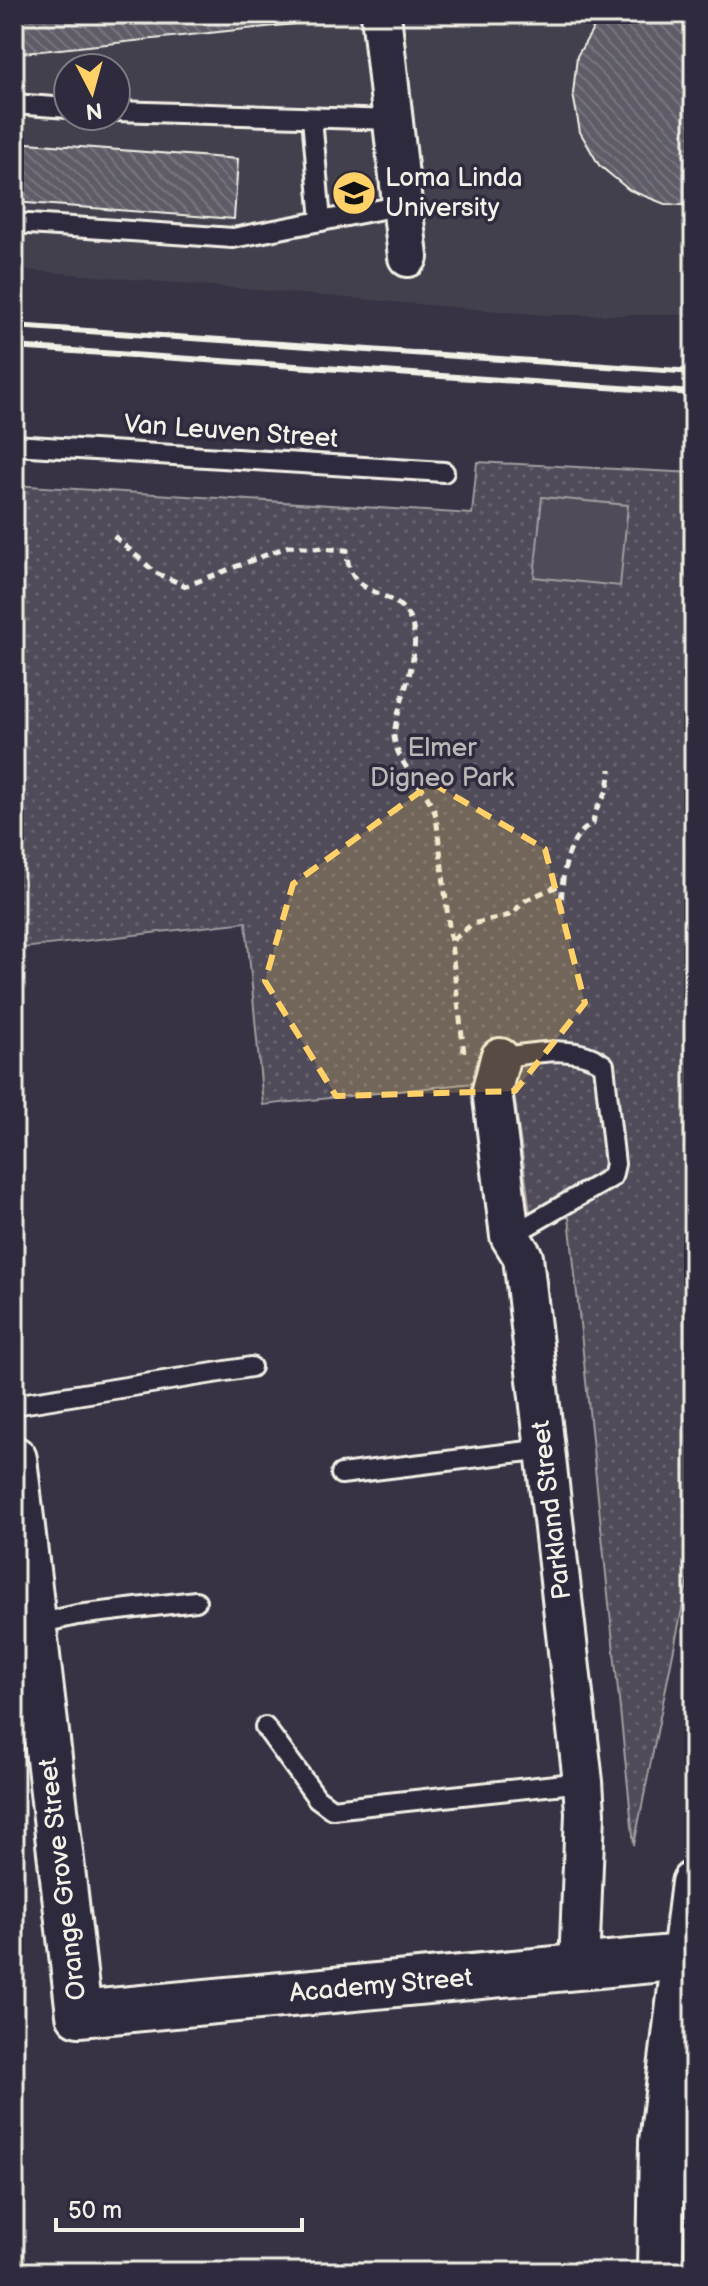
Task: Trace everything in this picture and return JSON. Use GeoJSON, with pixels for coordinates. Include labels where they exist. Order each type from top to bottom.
{"type":"FeatureCollection","features":[{"type":"Feature","properties":{"kind":"street"},"geometry":{"type":"LineString","coordinates":[[381,14],[408,257]]}},
{"type":"Feature","properties":{"kind":"street","name":"Parkland Street"},"geometry":{"type":"LineString","coordinates":[[482,1057],[492,1090],[510,1236],[523,1257],[583,1782],[585,1813],[579,1968]]}},
{"type":"Feature","properties":{"kind":"street","name":"Orange Grove Street"},"geometry":{"type":"LineString","coordinates":[[14,1459],[79,2014]]}},
{"type":"Feature","properties":{"kind":"street"},"geometry":{"type":"LineString","coordinates":[[660,2272],[662,2142],[690,1956],[694,1883]]}},
{"type":"Feature","properties":{"kind":"street","name":"Academy Street"},"geometry":{"type":"LineString","coordinates":[[79,2014],[690,1956]]}},
{"type":"Feature","properties":{"kind":"lane"},"geometry":{"type":"LineString","coordinates":[[14,104],[52,107]]}},
{"type":"Feature","properties":{"kind":"lane"},"geometry":{"type":"LineString","coordinates":[[132,112],[393,120]]}},
{"type":"Feature","properties":{"kind":"lane"},"geometry":{"type":"LineString","coordinates":[[312,118],[321,221]]}},
{"type":"Feature","properties":{"kind":"lane"},"geometry":{"type":"LineString","coordinates":[[14,223],[233,238],[403,205]]}},
{"type":"Feature","properties":{"kind":"lane","name":"Van Leuven Street"},"geometry":{"type":"LineString","coordinates":[[14,445],[444,472]]}},
{"type":"Feature","properties":{"kind":"lane"},"geometry":{"type":"LineString","coordinates":[[482,1057],[542,1052],[590,1054],[604,1065],[615,1164],[612,1177],[510,1236]]}},
{"type":"Feature","properties":{"kind":"lane"},"geometry":{"type":"LineString","coordinates":[[14,1405],[251,1367]]}},
{"type":"Feature","properties":{"kind":"lane"},"geometry":{"type":"LineString","coordinates":[[341,1474],[545,1449]]}},
{"type":"Feature","properties":{"kind":"lane"},"geometry":{"type":"LineString","coordinates":[[33,1625],[77,1615],[196,1601]]}},
{"type":"Feature","properties":{"kind":"lane"},"geometry":{"type":"LineString","coordinates":[[265,1727],[317,1798],[332,1809],[583,1782]]}},
{"type":"Feature","properties":{"kind":"path"},"geometry":{"type":"LineString","coordinates":[[114,536],[156,573],[186,586],[289,546],[347,550],[349,574],[357,584],[378,592],[404,609],[413,628],[414,644],[395,722],[396,751],[431,797],[440,839],[452,941],[482,1057]]}},
{"type":"Feature","properties":{"kind":"path"},"geometry":{"type":"LineString","coordinates":[[562,912],[563,884],[577,835],[593,824],[594,812],[610,790],[610,769]]}},
{"type":"Feature","properties":{"kind":"path"},"geometry":{"type":"LineString","coordinates":[[452,941],[472,924],[510,915],[526,900],[563,884]]}},
{"type":"Feature","properties":{"kind":"highlighted area"},"geometry":{"type":"Polygon","coordinates":[[[432,783],[545,849],[585,1003],[515,1091],[336,1096],[265,981],[293,884],[432,783]]]}},
{"type":"Feature","properties":{"kind":"shaded area","name":"Loma Linda University"},"geometry":{"type":"Polygon","coordinates":[[[14,14],[694,14],[694,315],[543,315],[14,269],[14,14]]]}},
{"type":"Feature","properties":{"kind":"green space","name":"Elmer Digneo Park"},"geometry":{"type":"Polygon","coordinates":[[[477,462],[694,473],[694,1550],[634,1845],[569,1217],[531,1219],[512,1079],[263,1105],[246,922],[14,949],[14,485],[472,514],[477,462]]]}},
{"type":"Feature","properties":{"kind":"green space"},"geometry":{"type":"Polygon","coordinates":[[[542,497],[628,505],[620,586],[534,577],[542,497]]]}},
{"type":"Feature","properties":{"kind":"building"},"geometry":{"type":"Polygon","coordinates":[[[14,14],[292,14],[293,24],[14,54],[14,14]]]}},
{"type":"Feature","properties":{"kind":"building"},"geometry":{"type":"Polygon","coordinates":[[[602,14],[694,14],[694,206],[665,204],[629,190],[599,165],[580,132],[573,94],[577,56],[602,14]]]}},
{"type":"Feature","properties":{"kind":"building"},"geometry":{"type":"Polygon","coordinates":[[[14,142],[238,159],[234,219],[14,202],[14,142]]]}},
{"type":"Feature","properties":{"kind":"railway"},"geometry":{"type":"LineString","coordinates":[[14,326],[694,372]]}},
{"type":"Feature","properties":{"kind":"railway"},"geometry":{"type":"LineString","coordinates":[[14,347],[694,393]]}},
{"type":"Feature","properties":{"kind":"place","name":"Loma Linda University"},"geometry":{"type":"Point","coordinates":[354,193]}}]}
